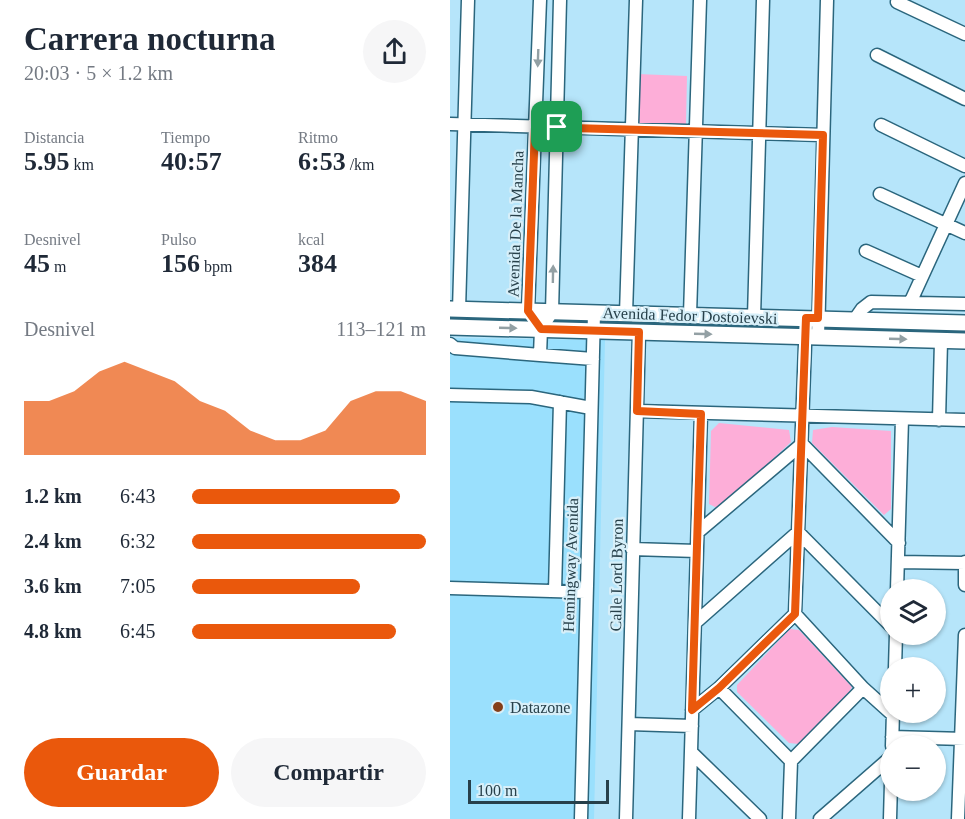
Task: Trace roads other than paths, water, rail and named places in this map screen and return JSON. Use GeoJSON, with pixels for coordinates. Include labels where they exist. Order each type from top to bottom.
{"type":"FeatureCollection","features":[{"type":"Feature","properties":{"kind":"main road","name":"Avenida Fedor Dostoievski"},"geometry":{"type":"LineString","coordinates":[[455,309],[965,323]]}},
{"type":"Feature","properties":{"kind":"main road","name":"Avenida Fedor Dostoievski"},"geometry":{"type":"LineString","coordinates":[[450,327],[965,341]]}},
{"type":"Feature","properties":{"kind":"street"},"geometry":{"type":"LineString","coordinates":[[455,309],[468,0]]}},
{"type":"Feature","properties":{"kind":"street","name":"Avenida De la Mancha"},"geometry":{"type":"LineString","coordinates":[[540,0],[528,311],[541,329]]}},
{"type":"Feature","properties":{"kind":"street"},"geometry":{"type":"LineString","coordinates":[[540,356],[541,329],[552,312],[560,0]]}},
{"type":"Feature","properties":{"kind":"street"},"geometry":{"type":"LineString","coordinates":[[626,314],[636,0]]}},
{"type":"Feature","properties":{"kind":"street"},"geometry":{"type":"LineString","coordinates":[[690,315],[700,0]]}},
{"type":"Feature","properties":{"kind":"street"},"geometry":{"type":"LineString","coordinates":[[754,317],[763,0]]}},
{"type":"Feature","properties":{"kind":"street"},"geometry":{"type":"LineString","coordinates":[[692,710],[719,688],[795,614],[803,415],[812,337],[823,135],[827,0]]}},
{"type":"Feature","properties":{"kind":"street"},"geometry":{"type":"LineString","coordinates":[[897,2],[965,34]]}},
{"type":"Feature","properties":{"kind":"street"},"geometry":{"type":"LineString","coordinates":[[877,55],[965,99]]}},
{"type":"Feature","properties":{"kind":"street"},"geometry":{"type":"LineString","coordinates":[[450,124],[823,135]]}},
{"type":"Feature","properties":{"kind":"street"},"geometry":{"type":"LineString","coordinates":[[881,125],[965,166]]}},
{"type":"Feature","properties":{"kind":"street"},"geometry":{"type":"LineString","coordinates":[[910,303],[965,183]]}},
{"type":"Feature","properties":{"kind":"street"},"geometry":{"type":"LineString","coordinates":[[880,194],[965,233]]}},
{"type":"Feature","properties":{"kind":"street"},"geometry":{"type":"LineString","coordinates":[[866,251],[922,276]]}},
{"type":"Feature","properties":{"kind":"street"},"geometry":{"type":"LineString","coordinates":[[855,320],[862,309],[871,302],[965,304]]}},
{"type":"Feature","properties":{"kind":"street","name":"Hemingway Avenida"},"geometry":{"type":"LineString","coordinates":[[581,819],[585,592],[594,313]]}},
{"type":"Feature","properties":{"kind":"street","name":"Calle Lord Byron"},"geometry":{"type":"LineString","coordinates":[[626,819],[639,332]]}},
{"type":"Feature","properties":{"kind":"street"},"geometry":{"type":"LineString","coordinates":[[939,420],[940,341]]}},
{"type":"Feature","properties":{"kind":"street"},"geometry":{"type":"LineString","coordinates":[[450,344],[455,348],[592,359]]}},
{"type":"Feature","properties":{"kind":"street"},"geometry":{"type":"LineString","coordinates":[[450,395],[509,396],[591,408]]}},
{"type":"Feature","properties":{"kind":"street"},"geometry":{"type":"LineString","coordinates":[[555,591],[560,402]]}},
{"type":"Feature","properties":{"kind":"street"},"geometry":{"type":"LineString","coordinates":[[637,411],[965,420]]}},
{"type":"Feature","properties":{"kind":"street"},"geometry":{"type":"LineString","coordinates":[[689,819],[701,414]]}},
{"type":"Feature","properties":{"kind":"street"},"geometry":{"type":"LineString","coordinates":[[897,579],[902,419]]}},
{"type":"Feature","properties":{"kind":"street"},"geometry":{"type":"LineString","coordinates":[[698,532],[802,444]]}},
{"type":"Feature","properties":{"kind":"street"},"geometry":{"type":"LineString","coordinates":[[802,444],[899,543]]}},
{"type":"Feature","properties":{"kind":"street"},"geometry":{"type":"LineString","coordinates":[[695,623],[798,532]]}},
{"type":"Feature","properties":{"kind":"street"},"geometry":{"type":"LineString","coordinates":[[798,532],[880,615]]}},
{"type":"Feature","properties":{"kind":"street"},"geometry":{"type":"LineString","coordinates":[[632,549],[697,551]]}},
{"type":"Feature","properties":{"kind":"street"},"geometry":{"type":"LineString","coordinates":[[898,562],[965,562],[965,585]]}},
{"type":"Feature","properties":{"kind":"street"},"geometry":{"type":"LineString","coordinates":[[450,588],[585,592]]}},
{"type":"Feature","properties":{"kind":"street"},"geometry":{"type":"LineString","coordinates":[[795,614],[862,688],[880,703]]}},
{"type":"Feature","properties":{"kind":"street"},"geometry":{"type":"LineString","coordinates":[[958,819],[962,802],[965,635]]}},
{"type":"Feature","properties":{"kind":"street"},"geometry":{"type":"LineString","coordinates":[[719,688],[791,760]]}},
{"type":"Feature","properties":{"kind":"street"},"geometry":{"type":"LineString","coordinates":[[789,819],[791,760],[862,688]]}},
{"type":"Feature","properties":{"kind":"street"},"geometry":{"type":"LineString","coordinates":[[629,724],[692,726]]}},
{"type":"Feature","properties":{"kind":"street"},"geometry":{"type":"LineString","coordinates":[[946,739],[963,739]]}},
{"type":"Feature","properties":{"kind":"street"},"geometry":{"type":"LineString","coordinates":[[691,752],[760,819]]}},
{"type":"Feature","properties":{"kind":"street"},"geometry":{"type":"LineString","coordinates":[[820,819],[880,767]]}},
{"type":"Feature","properties":{"kind":"street"},"geometry":{"type":"LineString","coordinates":[[890,801],[890,819]]}},
{"type":"Feature","properties":{"kind":"place","name":"Datazone"},"geometry":{"type":"Point","coordinates":[498,707]}}]}
